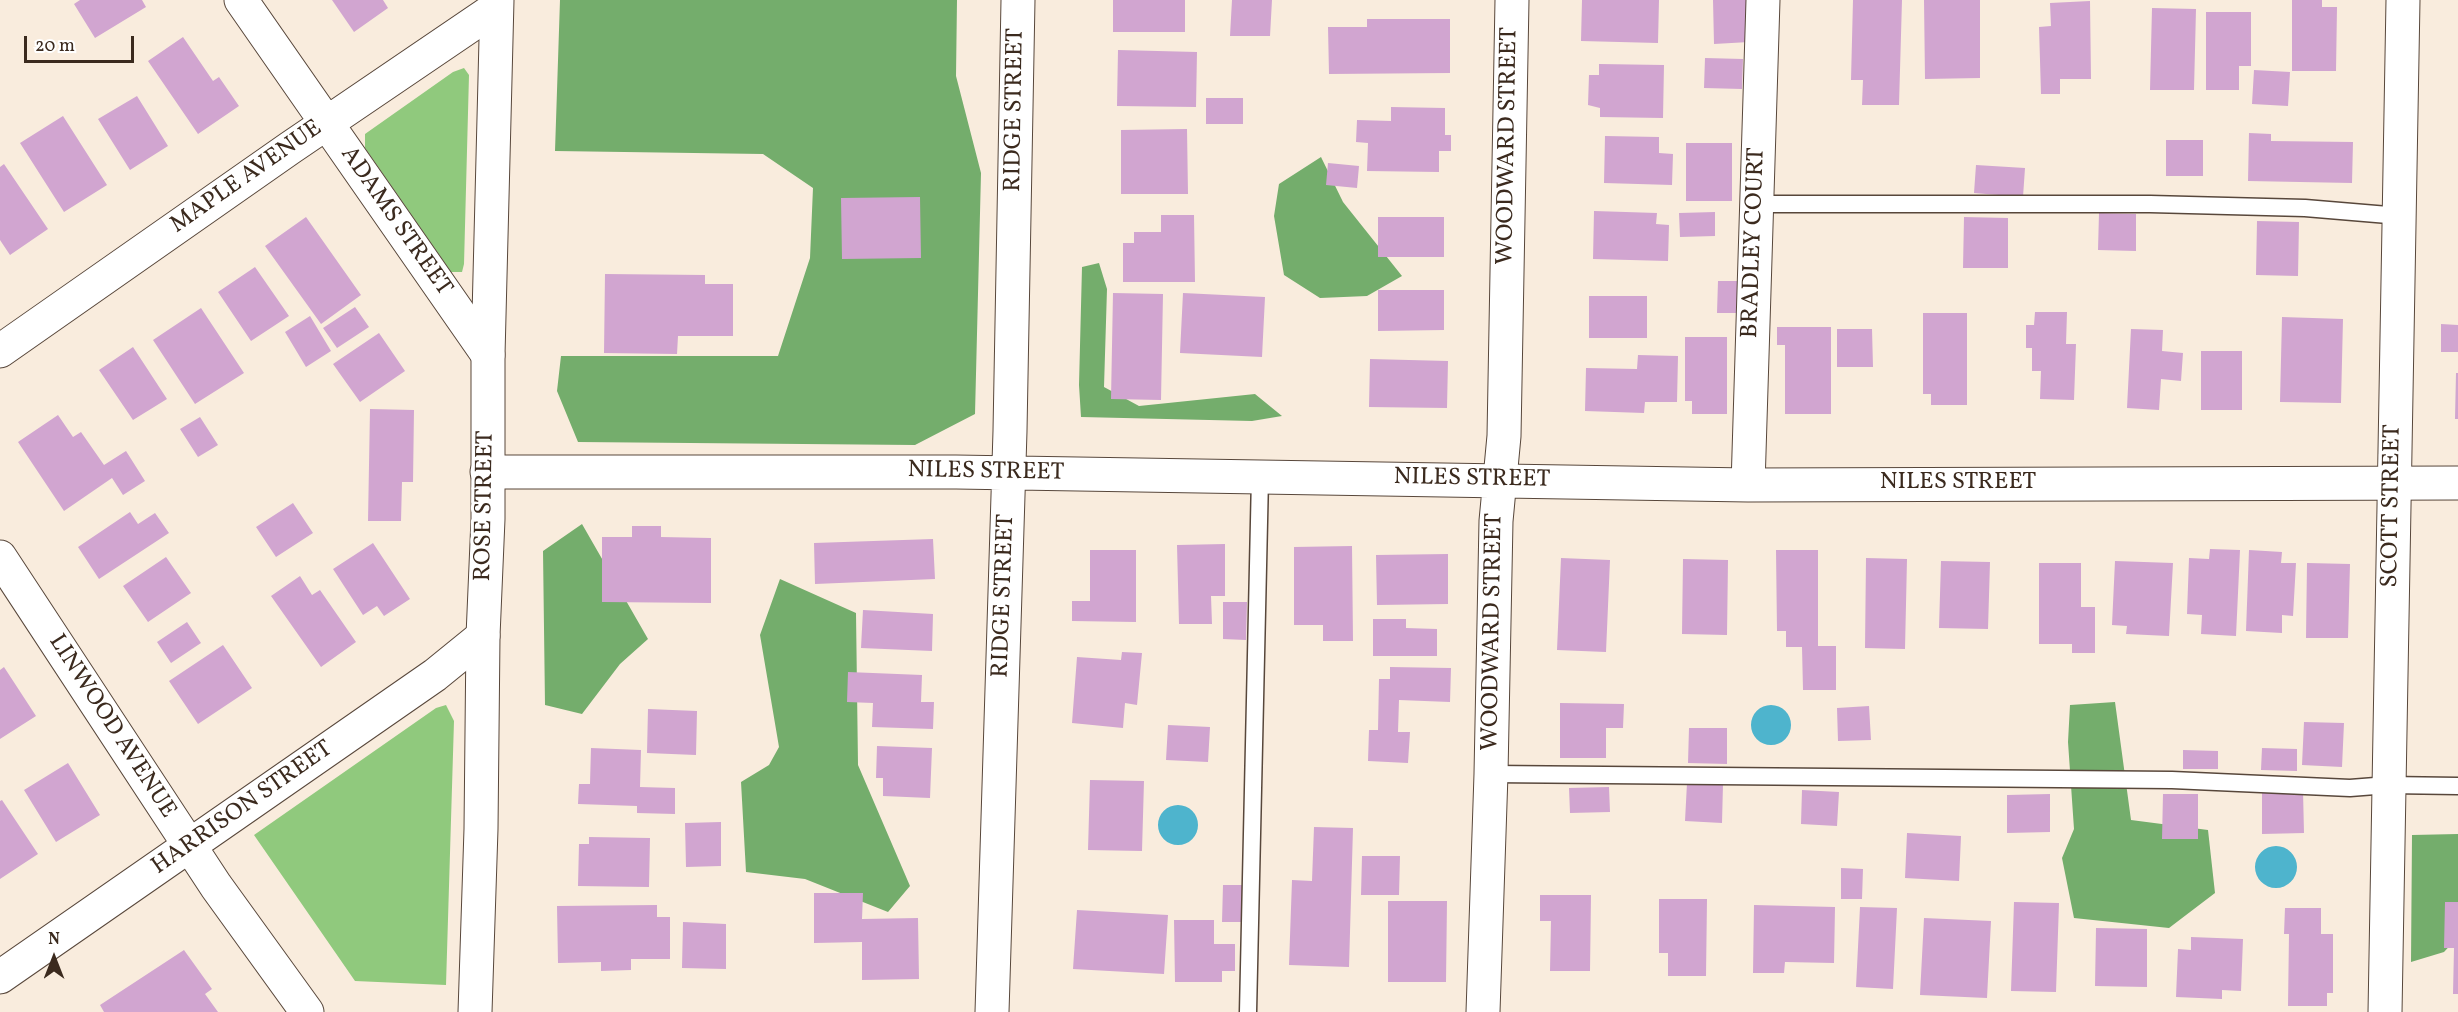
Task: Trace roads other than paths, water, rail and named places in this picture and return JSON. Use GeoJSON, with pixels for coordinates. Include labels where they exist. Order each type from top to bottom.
{"type":"FeatureCollection","features":[{"type":"Feature","properties":{"kind":"street","name":"ADAMS STREET"},"geometry":{"type":"LineString","coordinates":[[241,0],[489,354]]}},
{"type":"Feature","properties":{"kind":"street","name":"RIDGE STREET"},"geometry":{"type":"LineString","coordinates":[[992,1012],[1009,472],[1018,0]]}},
{"type":"Feature","properties":{"kind":"street","name":"WOODWARD STREET"},"geometry":{"type":"LineString","coordinates":[[1483,1012],[1496,521],[1504,436],[1512,0]]}},
{"type":"Feature","properties":{"kind":"street","name":"BRADLEY COURT"},"geometry":{"type":"LineString","coordinates":[[1748,485],[1763,0]]}},
{"type":"Feature","properties":{"kind":"street","name":"SCOTT STREET"},"geometry":{"type":"LineString","coordinates":[[2385,1012],[2403,0]]}},
{"type":"Feature","properties":{"kind":"street","name":"MAPLE AVENUE"},"geometry":{"type":"LineString","coordinates":[[0,351],[496,4]]}},
{"type":"Feature","properties":{"kind":"street","name":"ROSE STREET"},"geometry":{"type":"LineString","coordinates":[[475,1012],[481,829],[483,636],[488,519],[496,4]]}},
{"type":"Feature","properties":{"kind":"street","name":"NILES STREET"},"geometry":{"type":"LineString","coordinates":[[487,472],[1009,472],[1748,485],[2458,483]]}},
{"type":"Feature","properties":{"kind":"street","name":"LINWOOD AVENUE"},"geometry":{"type":"LineString","coordinates":[[0,557],[189,847],[308,1012]]}},
{"type":"Feature","properties":{"kind":"street","name":"HARRISON STREET"},"geometry":{"type":"LineString","coordinates":[[0,977],[435,675],[483,636]]}},
{"type":"Feature","properties":{"kind":"lane"},"geometry":{"type":"LineString","coordinates":[[1756,204],[2150,204],[2305,208],[2400,216]]}},
{"type":"Feature","properties":{"kind":"lane"},"geometry":{"type":"LineString","coordinates":[[1248,1012],[1260,477]]}},
{"type":"Feature","properties":{"kind":"lane"},"geometry":{"type":"LineString","coordinates":[[1491,774],[2172,780],[2350,788],[2388,785],[2458,786]]}},
{"type":"Feature","properties":{"kind":"water"},"geometry":{"type":"Polygon","coordinates":[[[1771,705],[1779,706],[1785,711],[1790,717],[1790,733],[1785,739],[1779,744],[1771,745],[1763,744],[1757,739],[1752,733],[1751,725],[1752,717],[1757,711],[1763,706],[1771,705]]]}},
{"type":"Feature","properties":{"kind":"water"},"geometry":{"type":"Polygon","coordinates":[[[1178,805],[1192,811],[1198,825],[1192,839],[1178,845],[1164,839],[1158,825],[1164,811],[1178,805]]]}},
{"type":"Feature","properties":{"kind":"water"},"geometry":{"type":"Polygon","coordinates":[[[2276,846],[2284,847],[2291,852],[2296,859],[2296,875],[2291,882],[2284,887],[2276,888],[2268,887],[2261,882],[2256,875],[2255,867],[2256,859],[2261,852],[2268,847],[2276,846]]]}}]}
